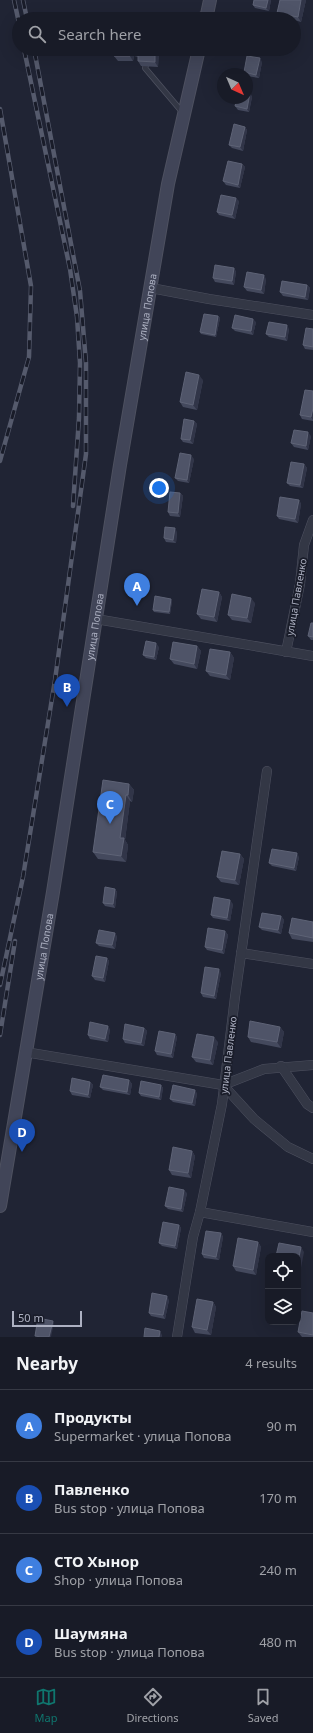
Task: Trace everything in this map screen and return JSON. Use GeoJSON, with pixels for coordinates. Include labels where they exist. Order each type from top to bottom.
{"type":"FeatureCollection","features":[{"type":"Feature","properties":{"kind":"main road"},"geometry":{"type":"LineString","coordinates":[[208,12],[210,0]]}},
{"type":"Feature","properties":{"kind":"main road","name":"улица Попова"},"geometry":{"type":"LineString","coordinates":[[0,1206],[168,184],[197,56]]}},
{"type":"Feature","properties":{"kind":"street"},"geometry":{"type":"LineString","coordinates":[[151,288],[209,299],[313,315]]}},
{"type":"Feature","properties":{"kind":"street","name":"улица Павленко"},"geometry":{"type":"LineString","coordinates":[[286,652],[300,584],[304,545],[313,520]]}},
{"type":"Feature","properties":{"kind":"street"},"geometry":{"type":"LineString","coordinates":[[96,619],[313,656]]}},
{"type":"Feature","properties":{"kind":"street","name":"улица Павленко"},"geometry":{"type":"LineString","coordinates":[[177,1337],[193,1237],[200,1212],[222,1104],[223,1085],[267,771]]}},
{"type":"Feature","properties":{"kind":"street"},"geometry":{"type":"LineString","coordinates":[[241,953],[313,964]]}},
{"type":"Feature","properties":{"kind":"street"},"geometry":{"type":"LineString","coordinates":[[25,1052],[223,1085],[264,1069],[281,1066],[313,1065]]}},
{"type":"Feature","properties":{"kind":"street"},"geometry":{"type":"LineString","coordinates":[[281,1066],[307,1104],[313,1108]]}},
{"type":"Feature","properties":{"kind":"street"},"geometry":{"type":"LineString","coordinates":[[223,1085],[254,1119],[288,1147],[313,1159]]}},
{"type":"Feature","properties":{"kind":"street"},"geometry":{"type":"LineString","coordinates":[[200,1212],[313,1232]]}},
{"type":"Feature","properties":{"kind":"lane"},"geometry":{"type":"LineString","coordinates":[[149,56],[146,68],[183,113]]}},
{"type":"Feature","properties":{"kind":"building"},"geometry":{"type":"Polygon","coordinates":[[[254,0],[268,0],[266,8],[253,5],[254,0]]]}},
{"type":"Feature","properties":{"kind":"building"},"geometry":{"type":"Polygon","coordinates":[[[280,0],[301,0],[299,12],[277,12],[280,0]]]}},
{"type":"Feature","properties":{"kind":"building"},"geometry":{"type":"Polygon","coordinates":[[[138,56],[155,56],[155,62],[138,61],[138,56]]]}},
{"type":"Feature","properties":{"kind":"building"},"geometry":{"type":"Polygon","coordinates":[[[247,56],[260,58],[256,75],[253,74],[253,68],[245,68],[247,56]]]}},
{"type":"Feature","properties":{"kind":"building"},"geometry":{"type":"Polygon","coordinates":[[[236,104],[248,104],[247,109],[235,106],[236,104]]]}},
{"type":"Feature","properties":{"kind":"building"},"geometry":{"type":"Polygon","coordinates":[[[234,124],[245,127],[240,147],[229,145],[234,124]]]}},
{"type":"Feature","properties":{"kind":"building"},"geometry":{"type":"Polygon","coordinates":[[[228,161],[242,164],[238,185],[223,181],[228,161]]]}},
{"type":"Feature","properties":{"kind":"building"},"geometry":{"type":"Polygon","coordinates":[[[221,195],[236,198],[232,215],[217,212],[221,195]]]}},
{"type":"Feature","properties":{"kind":"building"},"geometry":{"type":"Polygon","coordinates":[[[215,265],[234,268],[232,281],[213,278],[215,265]]]}},
{"type":"Feature","properties":{"kind":"building"},"geometry":{"type":"Polygon","coordinates":[[[247,272],[264,275],[261,290],[244,287],[247,272]]]}},
{"type":"Feature","properties":{"kind":"building"},"geometry":{"type":"Polygon","coordinates":[[[282,281],[307,285],[305,297],[280,292],[282,281]]]}},
{"type":"Feature","properties":{"kind":"building"},"geometry":{"type":"Polygon","coordinates":[[[204,314],[218,316],[215,335],[200,332],[204,314]]]}},
{"type":"Feature","properties":{"kind":"building"},"geometry":{"type":"Polygon","coordinates":[[[235,315],[253,319],[251,331],[232,328],[235,315]]]}},
{"type":"Feature","properties":{"kind":"building"},"geometry":{"type":"Polygon","coordinates":[[[269,322],[287,325],[285,337],[266,334],[269,322]]]}},
{"type":"Feature","properties":{"kind":"building"},"geometry":{"type":"Polygon","coordinates":[[[306,328],[313,329],[313,347],[303,345],[306,328]]]}},
{"type":"Feature","properties":{"kind":"building"},"geometry":{"type":"Polygon","coordinates":[[[186,372],[199,375],[193,405],[180,402],[186,372]]]}},
{"type":"Feature","properties":{"kind":"building"},"geometry":{"type":"Polygon","coordinates":[[[305,390],[313,391],[313,408],[311,417],[300,415],[305,390]]]}},
{"type":"Feature","properties":{"kind":"building"},"geometry":{"type":"Polygon","coordinates":[[[184,419],[194,421],[190,440],[181,439],[184,419]]]}},
{"type":"Feature","properties":{"kind":"building"},"geometry":{"type":"Polygon","coordinates":[[[294,430],[308,432],[306,446],[291,443],[294,430]]]}},
{"type":"Feature","properties":{"kind":"building"},"geometry":{"type":"Polygon","coordinates":[[[180,453],[191,455],[187,480],[175,478],[180,453]]]}},
{"type":"Feature","properties":{"kind":"building"},"geometry":{"type":"Polygon","coordinates":[[[291,462],[304,464],[300,485],[287,483],[291,462]]]}},
{"type":"Feature","properties":{"kind":"building"},"geometry":{"type":"Polygon","coordinates":[[[170,492],[180,493],[178,513],[168,512],[170,492]]]}},
{"type":"Feature","properties":{"kind":"building"},"geometry":{"type":"Polygon","coordinates":[[[280,497],[299,500],[295,519],[277,516],[280,497]]]}},
{"type":"Feature","properties":{"kind":"building"},"geometry":{"type":"Polygon","coordinates":[[[165,527],[175,528],[173,540],[164,538],[165,527]]]}},
{"type":"Feature","properties":{"kind":"building"},"geometry":{"type":"Polygon","coordinates":[[[202,589],[219,592],[214,617],[197,614],[202,589]]]}},
{"type":"Feature","properties":{"kind":"building"},"geometry":{"type":"Polygon","coordinates":[[[232,594],[251,598],[247,618],[228,615],[232,594]]]}},
{"type":"Feature","properties":{"kind":"building"},"geometry":{"type":"Polygon","coordinates":[[[155,596],[171,599],[169,612],[153,610],[155,596]]]}},
{"type":"Feature","properties":{"kind":"building"},"geometry":{"type":"Polygon","coordinates":[[[311,623],[313,623],[313,637],[308,636],[311,623]]]}},
{"type":"Feature","properties":{"kind":"building"},"geometry":{"type":"Polygon","coordinates":[[[146,641],[156,643],[154,657],[143,655],[146,641]]]}},
{"type":"Feature","properties":{"kind":"building"},"geometry":{"type":"Polygon","coordinates":[[[173,642],[197,646],[194,664],[170,659],[173,642]]]}},
{"type":"Feature","properties":{"kind":"building"},"geometry":{"type":"Polygon","coordinates":[[[210,649],[230,652],[226,675],[206,671],[210,649]]]}},
{"type":"Feature","properties":{"kind":"building"},"geometry":{"type":"Polygon","coordinates":[[[103,780],[129,784],[120,838],[124,838],[121,856],[93,852],[103,780]]]}},
{"type":"Feature","properties":{"kind":"building"},"geometry":{"type":"Polygon","coordinates":[[[272,849],[297,853],[294,868],[269,863],[272,849]]]}},
{"type":"Feature","properties":{"kind":"building"},"geometry":{"type":"Polygon","coordinates":[[[222,851],[240,854],[235,880],[217,877],[222,851]]]}},
{"type":"Feature","properties":{"kind":"building"},"geometry":{"type":"Polygon","coordinates":[[[105,887],[115,889],[113,904],[103,903],[105,887]]]}},
{"type":"Feature","properties":{"kind":"building"},"geometry":{"type":"Polygon","coordinates":[[[214,897],[230,900],[227,918],[211,915],[214,897]]]}},
{"type":"Feature","properties":{"kind":"building"},"geometry":{"type":"Polygon","coordinates":[[[262,913],[281,916],[278,930],[259,927],[262,913]]]}},
{"type":"Feature","properties":{"kind":"building"},"geometry":{"type":"Polygon","coordinates":[[[292,918],[313,922],[313,938],[289,933],[292,918]]]}},
{"type":"Feature","properties":{"kind":"building"},"geometry":{"type":"Polygon","coordinates":[[[208,928],[225,931],[222,950],[205,947],[208,928]]]}},
{"type":"Feature","properties":{"kind":"building"},"geometry":{"type":"Polygon","coordinates":[[[99,930],[115,933],[112,945],[96,943],[99,930]]]}},
{"type":"Feature","properties":{"kind":"building"},"geometry":{"type":"Polygon","coordinates":[[[96,956],[107,958],[103,978],[92,976],[96,956]]]}},
{"type":"Feature","properties":{"kind":"building"},"geometry":{"type":"Polygon","coordinates":[[[205,967],[219,969],[214,996],[201,993],[205,967]]]}},
{"type":"Feature","properties":{"kind":"building"},"geometry":{"type":"Polygon","coordinates":[[[250,1021],[280,1027],[277,1042],[248,1037],[250,1021]]]}},
{"type":"Feature","properties":{"kind":"building"},"geometry":{"type":"Polygon","coordinates":[[[90,1022],[108,1026],[105,1039],[88,1035],[90,1022]]]}},
{"type":"Feature","properties":{"kind":"building"},"geometry":{"type":"Polygon","coordinates":[[[125,1024],[144,1028],[141,1043],[123,1039],[125,1024]]]}},
{"type":"Feature","properties":{"kind":"building"},"geometry":{"type":"Polygon","coordinates":[[[159,1031],[175,1034],[171,1054],[155,1051],[159,1031]]]}},
{"type":"Feature","properties":{"kind":"building"},"geometry":{"type":"Polygon","coordinates":[[[197,1034],[214,1037],[210,1060],[192,1057],[197,1034]]]}},
{"type":"Feature","properties":{"kind":"building"},"geometry":{"type":"Polygon","coordinates":[[[103,1075],[129,1080],[127,1092],[100,1087],[103,1075]]]}},
{"type":"Feature","properties":{"kind":"building"},"geometry":{"type":"Polygon","coordinates":[[[72,1078],[90,1082],[88,1095],[70,1091],[72,1078]]]}},
{"type":"Feature","properties":{"kind":"building"},"geometry":{"type":"Polygon","coordinates":[[[141,1081],[161,1085],[159,1097],[139,1093],[141,1081]]]}},
{"type":"Feature","properties":{"kind":"building"},"geometry":{"type":"Polygon","coordinates":[[[173,1085],[195,1090],[192,1103],[170,1099],[173,1085]]]}},
{"type":"Feature","properties":{"kind":"building"},"geometry":{"type":"Polygon","coordinates":[[[173,1147],[192,1151],[188,1173],[169,1170],[173,1147]]]}},
{"type":"Feature","properties":{"kind":"building"},"geometry":{"type":"Polygon","coordinates":[[[169,1187],[184,1190],[181,1209],[165,1206],[169,1187]]]}},
{"type":"Feature","properties":{"kind":"building"},"geometry":{"type":"Polygon","coordinates":[[[163,1222],[179,1225],[175,1246],[159,1243],[163,1222]]]}},
{"type":"Feature","properties":{"kind":"building"},"geometry":{"type":"Polygon","coordinates":[[[206,1231],[221,1233],[216,1257],[202,1254],[206,1231]]]}},
{"type":"Feature","properties":{"kind":"building"},"geometry":{"type":"Polygon","coordinates":[[[238,1238],[258,1242],[253,1270],[233,1266],[238,1238]]]}},
{"type":"Feature","properties":{"kind":"building"},"geometry":{"type":"Polygon","coordinates":[[[279,1243],[301,1247],[300,1253],[277,1253],[279,1243]]]}},
{"type":"Feature","properties":{"kind":"building"},"geometry":{"type":"Polygon","coordinates":[[[152,1293],[167,1296],[163,1315],[149,1313],[152,1293]]]}},
{"type":"Feature","properties":{"kind":"building"},"geometry":{"type":"Polygon","coordinates":[[[197,1299],[213,1302],[207,1330],[192,1327],[197,1299]]]}},
{"type":"Feature","properties":{"kind":"building"},"geometry":{"type":"Polygon","coordinates":[[[302,1311],[313,1313],[313,1335],[298,1332],[299,1325],[301,1325],[302,1311]]]}},
{"type":"Feature","properties":{"kind":"building"},"geometry":{"type":"Polygon","coordinates":[[[38,1318],[53,1321],[49,1337],[35,1336],[38,1318]]]}},
{"type":"Feature","properties":{"kind":"building"},"geometry":{"type":"Polygon","coordinates":[[[145,1328],[160,1331],[159,1337],[144,1337],[145,1328]]]}},
{"type":"Feature","properties":{"kind":"railway"},"geometry":{"type":"LineString","coordinates":[[14,0],[17,12]]}},
{"type":"Feature","properties":{"kind":"railway"},"geometry":{"type":"LineString","coordinates":[[23,0],[26,12]]}},
{"type":"Feature","properties":{"kind":"railway"},"geometry":{"type":"LineString","coordinates":[[25,56],[70,269],[77,317],[80,363],[79,418],[73,506]]}},
{"type":"Feature","properties":{"kind":"railway"},"geometry":{"type":"LineString","coordinates":[[0,985],[23,877],[55,680],[86,454],[86,363],[80,291],[35,56]]}},
{"type":"Feature","properties":{"kind":"railway"},"geometry":{"type":"LineString","coordinates":[[0,109],[31,286],[29,357],[0,461]]}},
{"type":"Feature","properties":{"kind":"railway"},"geometry":{"type":"LineString","coordinates":[[0,1035],[15,941]]}},
{"type":"Feature","properties":{"kind":"place","name":"Продукты"},"geometry":{"type":"Point","coordinates":[137,606]}},
{"type":"Feature","properties":{"kind":"place","name":"Павленко"},"geometry":{"type":"Point","coordinates":[67,707]}},
{"type":"Feature","properties":{"kind":"place","name":"СТО Хынор"},"geometry":{"type":"Point","coordinates":[110,824]}},
{"type":"Feature","properties":{"kind":"place","name":"Шаумяна"},"geometry":{"type":"Point","coordinates":[22,1152]}}]}
